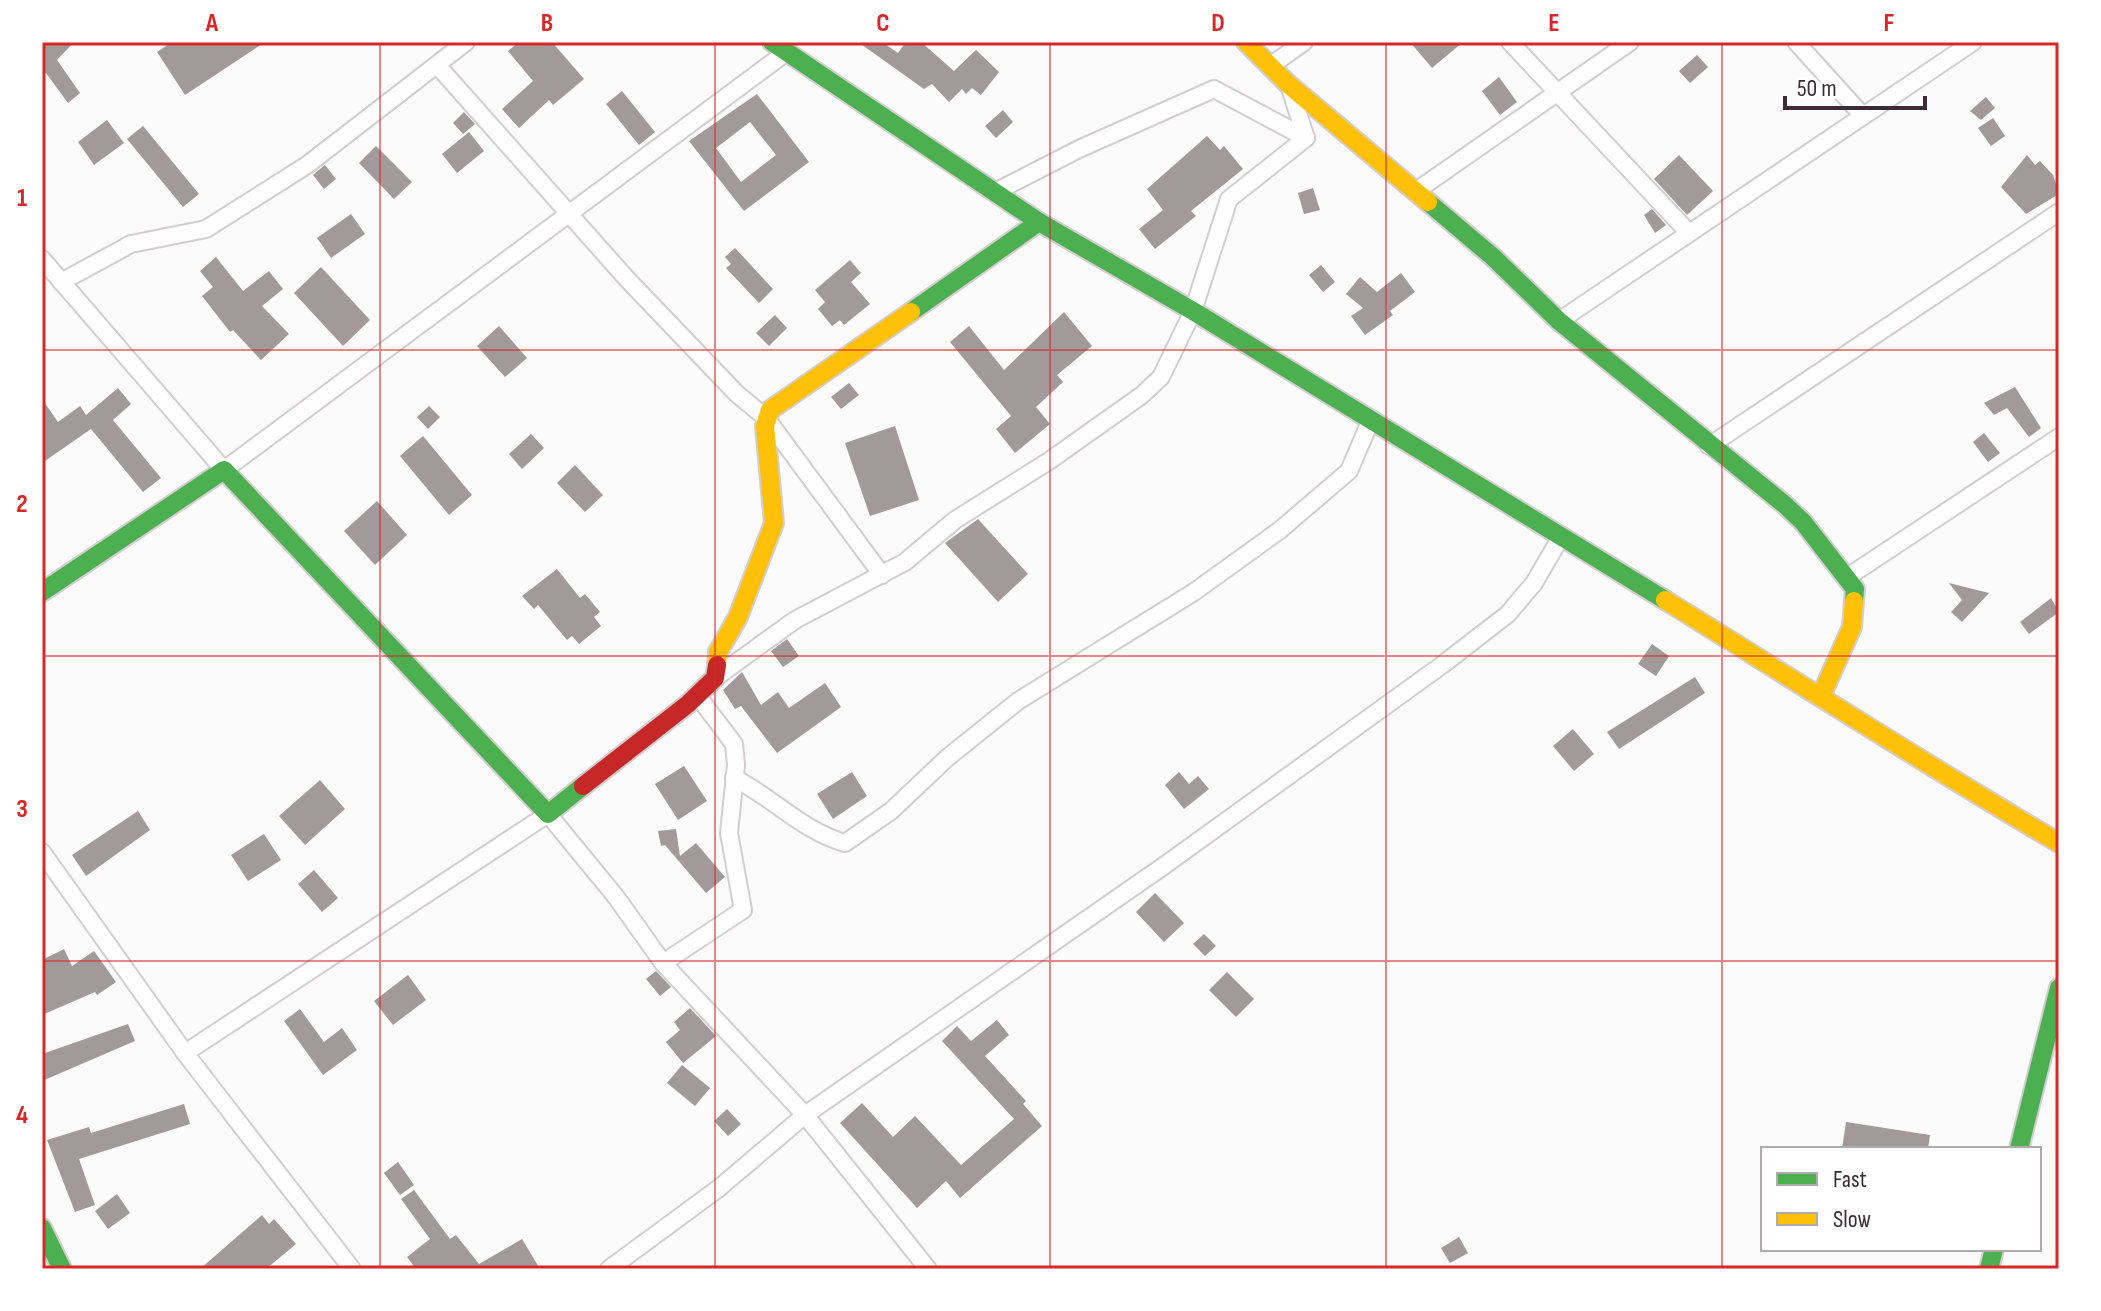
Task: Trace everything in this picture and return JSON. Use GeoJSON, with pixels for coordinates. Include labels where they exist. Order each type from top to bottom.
{"type":"FeatureCollection","features":[{"type":"Feature","properties":{"kind":"main road"},"geometry":{"type":"LineString","coordinates":[[1246,42],[1288,84],[1416,191],[1559,321],[1785,505],[1855,589],[1852,627],[1821,696]]}},
{"type":"Feature","properties":{"kind":"main road"},"geometry":{"type":"LineString","coordinates":[[780,47],[1039,222],[1193,311],[1821,696],[1902,751],[2059,843]]}},
{"type":"Feature","properties":{"kind":"main road"},"geometry":{"type":"LineString","coordinates":[[42,592],[224,470],[548,814],[715,678],[718,652],[743,606],[774,523],[766,418],[782,400],[1039,222]]}},
{"type":"Feature","properties":{"kind":"main road"},"geometry":{"type":"LineString","coordinates":[[2019,1147],[2059,988]]}},
{"type":"Feature","properties":{"kind":"main road"},"geometry":{"type":"LineString","coordinates":[[42,1228],[62,1269]]}},
{"type":"Feature","properties":{"kind":"street"},"geometry":{"type":"LineString","coordinates":[[61,282],[131,244],[206,229],[307,165],[466,42]]}},
{"type":"Feature","properties":{"kind":"street"},"geometry":{"type":"LineString","coordinates":[[1270,66],[1304,42]]}},
{"type":"Feature","properties":{"kind":"street"},"geometry":{"type":"LineString","coordinates":[[1510,42],[1689,233]]}},
{"type":"Feature","properties":{"kind":"street"},"geometry":{"type":"LineString","coordinates":[[1416,191],[1630,42]]}},
{"type":"Feature","properties":{"kind":"street"},"geometry":{"type":"LineString","coordinates":[[1796,42],[1863,116]]}},
{"type":"Feature","properties":{"kind":"street"},"geometry":{"type":"LineString","coordinates":[[1559,321],[1973,42]]}},
{"type":"Feature","properties":{"kind":"street"},"geometry":{"type":"LineString","coordinates":[[42,259],[224,470],[569,214],[780,47]]}},
{"type":"Feature","properties":{"kind":"street"},"geometry":{"type":"LineString","coordinates":[[437,65],[569,214],[737,394],[766,418],[882,575]]}},
{"type":"Feature","properties":{"kind":"street"},"geometry":{"type":"LineString","coordinates":[[1288,84],[1306,138]]}},
{"type":"Feature","properties":{"kind":"street"},"geometry":{"type":"LineString","coordinates":[[995,192],[1079,149],[1214,89],[1306,138]]}},
{"type":"Feature","properties":{"kind":"street"},"geometry":{"type":"LineString","coordinates":[[715,678],[795,620],[905,562],[955,520],[1049,461],[1142,395],[1161,377],[1193,311],[1229,199],[1306,138]]}},
{"type":"Feature","properties":{"kind":"street"},"geometry":{"type":"LineString","coordinates":[[1709,446],[2059,212]]}},
{"type":"Feature","properties":{"kind":"street"},"geometry":{"type":"LineString","coordinates":[[734,778],[797,816],[822,837],[845,843],[891,811],[947,758],[1018,701],[1194,592],[1280,530],[1349,471],[1370,422]]}},
{"type":"Feature","properties":{"kind":"street"},"geometry":{"type":"LineString","coordinates":[[1846,578],[2059,437]]}},
{"type":"Feature","properties":{"kind":"street"},"geometry":{"type":"LineString","coordinates":[[609,1269],[719,1188],[805,1115],[1165,865],[1442,665],[1508,614],[1534,583],[1561,537]]}},
{"type":"Feature","properties":{"kind":"street"},"geometry":{"type":"LineString","coordinates":[[663,963],[743,910],[729,833],[734,744],[697,695]]}},
{"type":"Feature","properties":{"kind":"street"},"geometry":{"type":"LineString","coordinates":[[185,1053],[548,814],[616,897],[663,963],[805,1115],[920,1266]]}},
{"type":"Feature","properties":{"kind":"street"},"geometry":{"type":"LineString","coordinates":[[42,852],[185,1053],[352,1269]]}},
{"type":"Feature","properties":{"kind":"building"},"geometry":{"type":"Polygon","coordinates":[[[42,42],[74,42],[57,60],[80,93],[68,103],[46,73],[42,76],[42,42]]]}},
{"type":"Feature","properties":{"kind":"building"},"geometry":{"type":"Polygon","coordinates":[[[172,42],[265,42],[185,95],[157,52],[172,42]]]}},
{"type":"Feature","properties":{"kind":"building"},"geometry":{"type":"Polygon","coordinates":[[[519,42],[552,42],[584,79],[553,105],[549,100],[519,128],[502,109],[533,81],[508,51],[519,42]]]}},
{"type":"Feature","properties":{"kind":"building"},"geometry":{"type":"Polygon","coordinates":[[[858,42],[882,42],[898,53],[906,42],[921,42],[954,71],[976,50],[999,72],[981,95],[972,88],[966,94],[962,89],[949,102],[932,84],[924,89],[858,42]]]}},
{"type":"Feature","properties":{"kind":"building"},"geometry":{"type":"Polygon","coordinates":[[[1410,42],[1463,42],[1432,68],[1410,42]]]}},
{"type":"Feature","properties":{"kind":"building"},"geometry":{"type":"Polygon","coordinates":[[[1697,55],[1708,67],[1690,83],[1679,71],[1697,55]]]}},
{"type":"Feature","properties":{"kind":"building"},"geometry":{"type":"Polygon","coordinates":[[[1499,77],[1517,102],[1500,115],[1482,91],[1499,77]]]}},
{"type":"Feature","properties":{"kind":"building"},"geometry":{"type":"Polygon","coordinates":[[[622,91],[655,132],[639,145],[606,104],[622,91]]]}},
{"type":"Feature","properties":{"kind":"building"},"geometry":{"type":"Polygon","coordinates":[[[757,94],[809,162],[744,211],[689,141],[757,94]],[[750,122],[716,148],[741,182],[776,155],[750,122]]]}},
{"type":"Feature","properties":{"kind":"building"},"geometry":{"type":"Polygon","coordinates":[[[1986,97],[1995,108],[1981,120],[1970,111],[1986,97]]]}},
{"type":"Feature","properties":{"kind":"building"},"geometry":{"type":"Polygon","coordinates":[[[1003,110],[1013,122],[996,138],[985,126],[1003,110]]]}},
{"type":"Feature","properties":{"kind":"building"},"geometry":{"type":"Polygon","coordinates":[[[464,112],[475,124],[463,134],[453,123],[464,112]]]}},
{"type":"Feature","properties":{"kind":"building"},"geometry":{"type":"Polygon","coordinates":[[[1993,118],[2005,136],[1991,146],[1978,128],[1993,118]]]}},
{"type":"Feature","properties":{"kind":"building"},"geometry":{"type":"Polygon","coordinates":[[[107,120],[124,143],[94,165],[78,142],[107,120]]]}},
{"type":"Feature","properties":{"kind":"building"},"geometry":{"type":"Polygon","coordinates":[[[143,126],[199,194],[183,207],[127,139],[143,126]]]}},
{"type":"Feature","properties":{"kind":"building"},"geometry":{"type":"Polygon","coordinates":[[[469,132],[484,151],[457,173],[442,154],[469,132]]]}},
{"type":"Feature","properties":{"kind":"building"},"geometry":{"type":"Polygon","coordinates":[[[1207,136],[1220,150],[1224,146],[1243,169],[1191,211],[1196,216],[1155,249],[1139,229],[1163,210],[1147,189],[1207,136]]]}},
{"type":"Feature","properties":{"kind":"building"},"geometry":{"type":"Polygon","coordinates":[[[376,146],[412,182],[394,199],[359,163],[376,146]]]}},
{"type":"Feature","properties":{"kind":"building"},"geometry":{"type":"Polygon","coordinates":[[[1679,155],[1713,191],[1687,215],[1654,179],[1679,155]]]}},
{"type":"Feature","properties":{"kind":"building"},"geometry":{"type":"Polygon","coordinates":[[[2027,155],[2035,165],[2040,161],[2053,175],[2059,194],[2026,214],[2001,187],[2027,155]]]}},
{"type":"Feature","properties":{"kind":"building"},"geometry":{"type":"Polygon","coordinates":[[[325,165],[336,179],[324,189],[313,175],[325,165]]]}},
{"type":"Feature","properties":{"kind":"building"},"geometry":{"type":"Polygon","coordinates":[[[1313,188],[1320,210],[1304,214],[1298,193],[1313,188]]]}},
{"type":"Feature","properties":{"kind":"building"},"geometry":{"type":"Polygon","coordinates":[[[1652,209],[1666,225],[1655,233],[1644,215],[1652,209]]]}},
{"type":"Feature","properties":{"kind":"building"},"geometry":{"type":"Polygon","coordinates":[[[351,214],[365,234],[331,258],[317,238],[351,214]]]}},
{"type":"Feature","properties":{"kind":"building"},"geometry":{"type":"Polygon","coordinates":[[[735,248],[773,289],[759,303],[726,268],[731,264],[725,257],[735,248]]]}},
{"type":"Feature","properties":{"kind":"building"},"geometry":{"type":"Polygon","coordinates":[[[216,257],[243,291],[269,271],[283,289],[262,306],[289,334],[261,360],[233,330],[230,332],[202,296],[213,287],[200,271],[216,257]]]}},
{"type":"Feature","properties":{"kind":"building"},"geometry":{"type":"Polygon","coordinates":[[[850,260],[861,273],[851,282],[870,304],[844,325],[840,320],[832,326],[818,309],[825,302],[815,290],[850,260]]]}},
{"type":"Feature","properties":{"kind":"building"},"geometry":{"type":"Polygon","coordinates":[[[1321,265],[1335,282],[1323,292],[1309,275],[1321,265]]]}},
{"type":"Feature","properties":{"kind":"building"},"geometry":{"type":"Polygon","coordinates":[[[321,267],[370,320],[343,346],[294,293],[321,267]]]}},
{"type":"Feature","properties":{"kind":"building"},"geometry":{"type":"Polygon","coordinates":[[[1401,273],[1415,292],[1390,311],[1393,315],[1365,335],[1351,316],[1363,308],[1346,294],[1360,277],[1377,292],[1401,273]]]}},
{"type":"Feature","properties":{"kind":"building"},"geometry":{"type":"Polygon","coordinates":[[[1064,312],[1092,346],[1057,375],[1063,382],[1036,407],[1050,424],[1015,453],[996,429],[1011,416],[950,342],[969,326],[1004,370],[1064,312]]]}},
{"type":"Feature","properties":{"kind":"building"},"geometry":{"type":"Polygon","coordinates":[[[775,315],[787,328],[769,346],[756,333],[775,315]]]}},
{"type":"Feature","properties":{"kind":"building"},"geometry":{"type":"Polygon","coordinates":[[[499,326],[527,358],[505,377],[477,346],[499,326]]]}},
{"type":"Feature","properties":{"kind":"building"},"geometry":{"type":"Polygon","coordinates":[[[849,383],[859,395],[841,409],[831,397],[849,383]]]}},
{"type":"Feature","properties":{"kind":"building"},"geometry":{"type":"Polygon","coordinates":[[[2015,387],[2041,428],[2029,437],[2007,408],[1994,415],[1984,403],[2015,387]]]}},
{"type":"Feature","properties":{"kind":"building"},"geometry":{"type":"Polygon","coordinates":[[[118,388],[131,404],[113,420],[161,478],[143,492],[91,429],[42,463],[42,399],[58,422],[80,406],[86,415],[118,388]]]}},
{"type":"Feature","properties":{"kind":"building"},"geometry":{"type":"Polygon","coordinates":[[[429,406],[440,417],[428,429],[417,417],[429,406]]]}},
{"type":"Feature","properties":{"kind":"building"},"geometry":{"type":"Polygon","coordinates":[[[895,426],[919,500],[870,516],[845,443],[895,426]]]}},
{"type":"Feature","properties":{"kind":"building"},"geometry":{"type":"Polygon","coordinates":[[[1984,433],[2000,453],[1988,462],[1973,442],[1984,433]]]}},
{"type":"Feature","properties":{"kind":"building"},"geometry":{"type":"Polygon","coordinates":[[[531,434],[544,448],[522,469],[509,454],[531,434]]]}},
{"type":"Feature","properties":{"kind":"building"},"geometry":{"type":"Polygon","coordinates":[[[423,436],[472,495],[449,515],[400,456],[423,436]]]}},
{"type":"Feature","properties":{"kind":"building"},"geometry":{"type":"Polygon","coordinates":[[[575,465],[603,495],[585,512],[557,483],[575,465]]]}},
{"type":"Feature","properties":{"kind":"building"},"geometry":{"type":"Polygon","coordinates":[[[377,501],[407,535],[375,565],[344,531],[377,501]]]}},
{"type":"Feature","properties":{"kind":"building"},"geometry":{"type":"Polygon","coordinates":[[[978,519],[1028,574],[998,602],[945,543],[978,519]]]}},
{"type":"Feature","properties":{"kind":"building"},"geometry":{"type":"Polygon","coordinates":[[[557,569],[580,598],[585,594],[600,612],[594,617],[601,626],[579,644],[572,636],[567,640],[538,605],[534,609],[522,596],[557,569]]]}},
{"type":"Feature","properties":{"kind":"building"},"geometry":{"type":"Polygon","coordinates":[[[1949,583],[1989,593],[1962,622],[1951,612],[1962,600],[1949,583]]]}},
{"type":"Feature","properties":{"kind":"building"},"geometry":{"type":"Polygon","coordinates":[[[2051,598],[2059,612],[2029,634],[2020,622],[2051,598]]]}},
{"type":"Feature","properties":{"kind":"building"},"geometry":{"type":"Polygon","coordinates":[[[787,639],[799,656],[783,667],[771,651],[787,639]]]}},
{"type":"Feature","properties":{"kind":"building"},"geometry":{"type":"Polygon","coordinates":[[[1652,644],[1669,656],[1656,676],[1638,664],[1652,644]]]}},
{"type":"Feature","properties":{"kind":"building"},"geometry":{"type":"Polygon","coordinates":[[[742,672],[761,705],[778,692],[789,708],[825,683],[841,707],[777,753],[741,706],[735,709],[723,690],[742,672]]]}},
{"type":"Feature","properties":{"kind":"building"},"geometry":{"type":"Polygon","coordinates":[[[1695,677],[1705,693],[1619,749],[1607,732],[1695,677]]]}},
{"type":"Feature","properties":{"kind":"building"},"geometry":{"type":"Polygon","coordinates":[[[1573,729],[1594,754],[1574,771],[1553,746],[1573,729]]]}},
{"type":"Feature","properties":{"kind":"building"},"geometry":{"type":"Polygon","coordinates":[[[684,766],[707,801],[678,820],[655,784],[684,766]]]}},
{"type":"Feature","properties":{"kind":"building"},"geometry":{"type":"Polygon","coordinates":[[[852,772],[867,796],[833,819],[817,794],[852,772]]]}},
{"type":"Feature","properties":{"kind":"building"},"geometry":{"type":"Polygon","coordinates":[[[1179,772],[1189,784],[1198,776],[1209,789],[1184,809],[1165,785],[1179,772]]]}},
{"type":"Feature","properties":{"kind":"building"},"geometry":{"type":"Polygon","coordinates":[[[320,780],[345,809],[305,845],[279,816],[320,780]]]}},
{"type":"Feature","properties":{"kind":"building"},"geometry":{"type":"Polygon","coordinates":[[[138,811],[150,830],[86,876],[72,855],[138,811]]]}},
{"type":"Feature","properties":{"kind":"building"},"geometry":{"type":"Polygon","coordinates":[[[676,829],[680,856],[696,843],[725,877],[706,893],[665,845],[661,846],[658,831],[676,829]]]}},
{"type":"Feature","properties":{"kind":"building"},"geometry":{"type":"Polygon","coordinates":[[[264,834],[281,860],[248,881],[231,855],[264,834]]]}},
{"type":"Feature","properties":{"kind":"building"},"geometry":{"type":"Polygon","coordinates":[[[314,870],[338,898],[322,912],[298,884],[314,870]]]}},
{"type":"Feature","properties":{"kind":"building"},"geometry":{"type":"Polygon","coordinates":[[[1155,893],[1184,923],[1164,942],[1136,912],[1155,893]]]}},
{"type":"Feature","properties":{"kind":"building"},"geometry":{"type":"Polygon","coordinates":[[[1204,934],[1216,946],[1205,956],[1193,944],[1204,934]]]}},
{"type":"Feature","properties":{"kind":"building"},"geometry":{"type":"Polygon","coordinates":[[[64,949],[72,966],[94,951],[116,982],[97,995],[95,992],[42,1015],[42,960],[64,949]]]}},
{"type":"Feature","properties":{"kind":"building"},"geometry":{"type":"Polygon","coordinates":[[[656,971],[671,987],[660,996],[646,979],[656,971]]]}},
{"type":"Feature","properties":{"kind":"building"},"geometry":{"type":"Polygon","coordinates":[[[1227,972],[1254,999],[1236,1017],[1209,990],[1227,972]]]}},
{"type":"Feature","properties":{"kind":"building"},"geometry":{"type":"Polygon","coordinates":[[[408,975],[426,1000],[393,1025],[374,1001],[408,975]]]}},
{"type":"Feature","properties":{"kind":"building"},"geometry":{"type":"Polygon","coordinates":[[[690,1008],[716,1036],[683,1063],[666,1042],[680,1030],[674,1022],[690,1008]]]}},
{"type":"Feature","properties":{"kind":"building"},"geometry":{"type":"Polygon","coordinates":[[[300,1009],[324,1042],[342,1028],[357,1050],[323,1075],[284,1021],[300,1009]]]}},
{"type":"Feature","properties":{"kind":"building"},"geometry":{"type":"Polygon","coordinates":[[[997,1020],[1009,1035],[985,1056],[1026,1101],[1023,1104],[1042,1126],[960,1198],[946,1181],[917,1208],[840,1123],[862,1103],[893,1137],[915,1116],[961,1165],[1014,1119],[942,1041],[957,1026],[971,1041],[997,1020]]]}},
{"type":"Feature","properties":{"kind":"building"},"geometry":{"type":"Polygon","coordinates":[[[128,1024],[135,1041],[42,1081],[42,1054],[128,1024]]]}},
{"type":"Feature","properties":{"kind":"building"},"geometry":{"type":"Polygon","coordinates":[[[682,1065],[710,1088],[695,1106],[667,1083],[682,1065]]]}},
{"type":"Feature","properties":{"kind":"building"},"geometry":{"type":"Polygon","coordinates":[[[184,1104],[190,1124],[79,1159],[95,1205],[75,1212],[47,1140],[89,1127],[91,1133],[184,1104]]]}},
{"type":"Feature","properties":{"kind":"building"},"geometry":{"type":"Polygon","coordinates":[[[727,1109],[741,1124],[728,1136],[714,1121],[727,1109]]]}},
{"type":"Feature","properties":{"kind":"building"},"geometry":{"type":"Polygon","coordinates":[[[1846,1122],[1930,1135],[1928,1147],[1842,1147],[1846,1122]]]}},
{"type":"Feature","properties":{"kind":"building"},"geometry":{"type":"Polygon","coordinates":[[[398,1162],[414,1185],[400,1195],[384,1173],[398,1162]]]}},
{"type":"Feature","properties":{"kind":"building"},"geometry":{"type":"Polygon","coordinates":[[[414,1190],[450,1239],[456,1235],[479,1264],[522,1239],[540,1269],[416,1269],[407,1257],[430,1239],[401,1199],[414,1190]]]}},
{"type":"Feature","properties":{"kind":"building"},"geometry":{"type":"Polygon","coordinates":[[[117,1194],[130,1213],[108,1229],[95,1211],[117,1194]]]}},
{"type":"Feature","properties":{"kind":"building"},"geometry":{"type":"Polygon","coordinates":[[[262,1215],[269,1224],[274,1219],[296,1244],[266,1269],[200,1269],[262,1215]]]}},
{"type":"Feature","properties":{"kind":"building"},"geometry":{"type":"Polygon","coordinates":[[[1459,1237],[1468,1253],[1450,1263],[1441,1248],[1459,1237]]]}},
{"type":"Feature","properties":{"kind":"traffic: fast"},"geometry":{"type":"LineString","coordinates":[[772,42],[1039,222],[1193,311],[1665,600]]}},
{"type":"Feature","properties":{"kind":"traffic: fast"},"geometry":{"type":"LineString","coordinates":[[1428,202],[1493,257],[1559,321],[1785,505],[1803,522],[1855,589],[1854,601]]}},
{"type":"Feature","properties":{"kind":"traffic: fast"},"geometry":{"type":"LineString","coordinates":[[911,312],[1039,222]]}},
{"type":"Feature","properties":{"kind":"traffic: fast"},"geometry":{"type":"LineString","coordinates":[[42,592],[224,470],[548,814],[583,786]]}},
{"type":"Feature","properties":{"kind":"traffic: fast"},"geometry":{"type":"LineString","coordinates":[[2019,1147],[2059,988]]}},
{"type":"Feature","properties":{"kind":"traffic: fast"},"geometry":{"type":"LineString","coordinates":[[42,1228],[62,1269]]}},
{"type":"Feature","properties":{"kind":"traffic: fast"},"geometry":{"type":"LineString","coordinates":[[1989,1269],[1994,1251]]}},
{"type":"Feature","properties":{"kind":"traffic: slow"},"geometry":{"type":"LineString","coordinates":[[1246,42],[1288,84],[1428,202]]}},
{"type":"Feature","properties":{"kind":"traffic: slow"},"geometry":{"type":"LineString","coordinates":[[717,665],[718,652],[738,617],[774,523],[765,426],[770,410],[911,312]]}},
{"type":"Feature","properties":{"kind":"traffic: slow"},"geometry":{"type":"LineString","coordinates":[[1665,600],[2059,843]]}},
{"type":"Feature","properties":{"kind":"traffic: slow"},"geometry":{"type":"LineString","coordinates":[[1821,696],[1852,627],[1854,601]]}},
{"type":"Feature","properties":{"kind":"traffic: jam"},"geometry":{"type":"LineString","coordinates":[[583,786],[688,704],[715,678],[717,665]]}}]}
